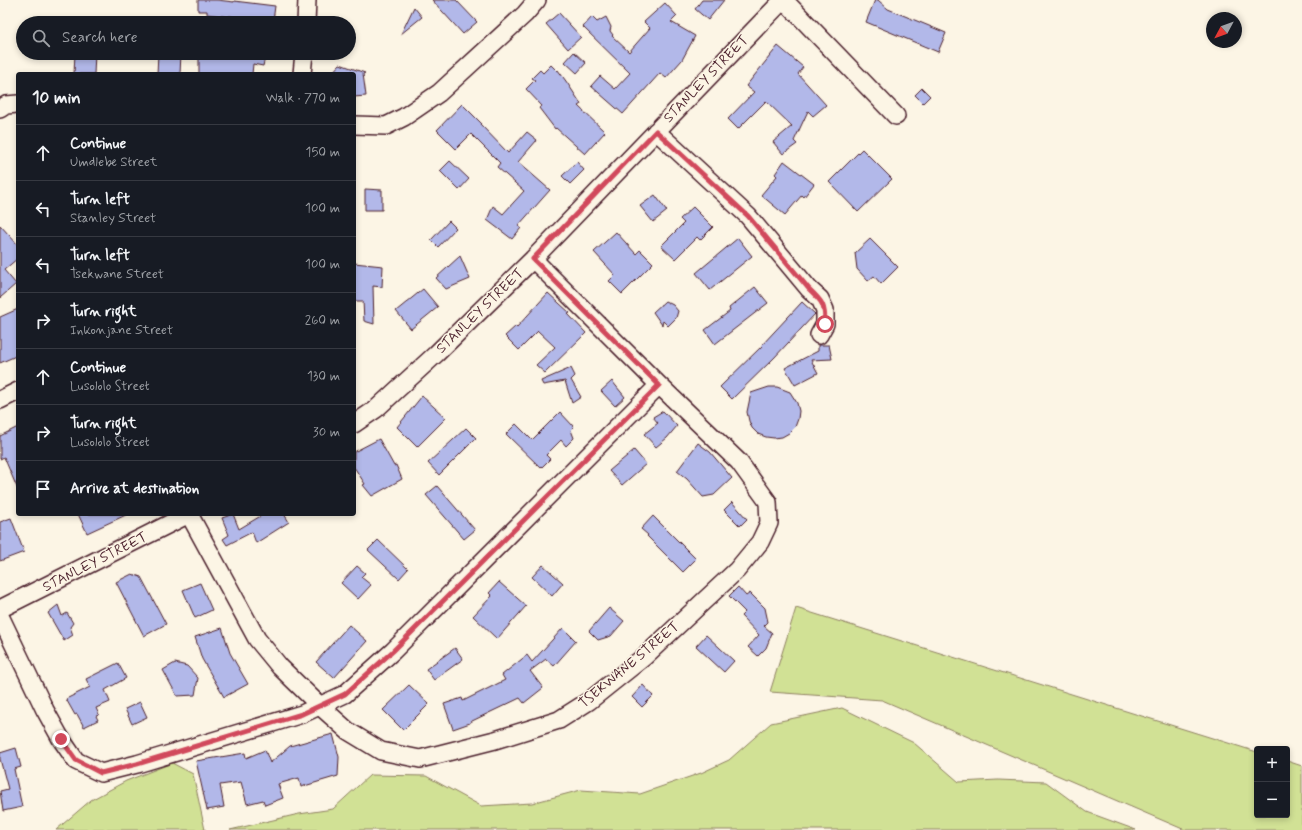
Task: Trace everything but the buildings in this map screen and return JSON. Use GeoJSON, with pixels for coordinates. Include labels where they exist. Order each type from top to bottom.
{"type":"FeatureCollection","features":[{"type":"Feature","properties":{"kind":"street"},"geometry":{"type":"LineString","coordinates":[[306,16],[307,0]]}},
{"type":"Feature","properties":{"kind":"street"},"geometry":{"type":"LineString","coordinates":[[356,125],[386,126],[404,117],[439,93],[525,14],[537,0]]}},
{"type":"Feature","properties":{"kind":"street"},"geometry":{"type":"LineString","coordinates":[[784,0],[896,116]]}},
{"type":"Feature","properties":{"kind":"street","name":"STANLEY STREET"},"geometry":{"type":"LineString","coordinates":[[356,423],[376,409],[425,364],[533,259],[784,0]]}},
{"type":"Feature","properties":{"kind":"street"},"geometry":{"type":"LineString","coordinates":[[302,72],[303,60]]}},
{"type":"Feature","properties":{"kind":"street"},"geometry":{"type":"LineString","coordinates":[[0,109],[6,105],[16,104]]}},
{"type":"Feature","properties":{"kind":"street"},"geometry":{"type":"LineString","coordinates":[[656,131],[748,216],[799,277],[820,299],[825,310],[825,324],[819,335]]}},
{"type":"Feature","properties":{"kind":"street","name":"TSEKWANE STREET"},"geometry":{"type":"LineString","coordinates":[[190,516],[257,640],[280,667],[320,706],[348,730],[381,751],[420,759],[495,740],[559,720],[589,702],[644,657],[737,570],[760,542],[769,523],[768,502],[739,462],[659,385],[533,259]]}},
{"type":"Feature","properties":{"kind":"street"},"geometry":{"type":"LineString","coordinates":[[0,616],[45,710],[61,739],[76,760],[101,773],[137,764],[302,714],[345,694],[393,651],[659,385]]}},
{"type":"Feature","properties":{"kind":"street"},"geometry":{"type":"LineString","coordinates":[[0,400],[16,392]]}},
{"type":"Feature","properties":{"kind":"street","name":"STANLEY STREET"},"geometry":{"type":"LineString","coordinates":[[0,609],[185,516]]}},
{"type":"Feature","properties":{"kind":"green space"},"geometry":{"type":"Polygon","coordinates":[[[796,608],[1254,751],[1254,818],[1290,818],[1290,762],[1302,766],[1302,830],[1185,830],[882,700],[770,692],[796,608]]]}},
{"type":"Feature","properties":{"kind":"green space"},"geometry":{"type":"Polygon","coordinates":[[[842,708],[914,743],[959,782],[998,780],[1046,782],[1087,812],[1136,830],[230,830],[299,814],[333,809],[370,775],[426,776],[481,806],[532,803],[581,790],[640,794],[701,773],[729,760],[771,723],[842,708]]]}},
{"type":"Feature","properties":{"kind":"green space"},"geometry":{"type":"Polygon","coordinates":[[[172,763],[193,774],[205,830],[56,830],[91,800],[126,781],[172,763]]]}},
{"type":"Feature","properties":{"kind":"route"},"geometry":{"type":"LineString","coordinates":[[61,739],[76,760],[101,773],[137,764],[302,714],[345,694],[393,651],[659,385],[533,259],[656,131],[748,216],[768,238],[809,289],[820,299],[825,310],[825,324]]}}]}
